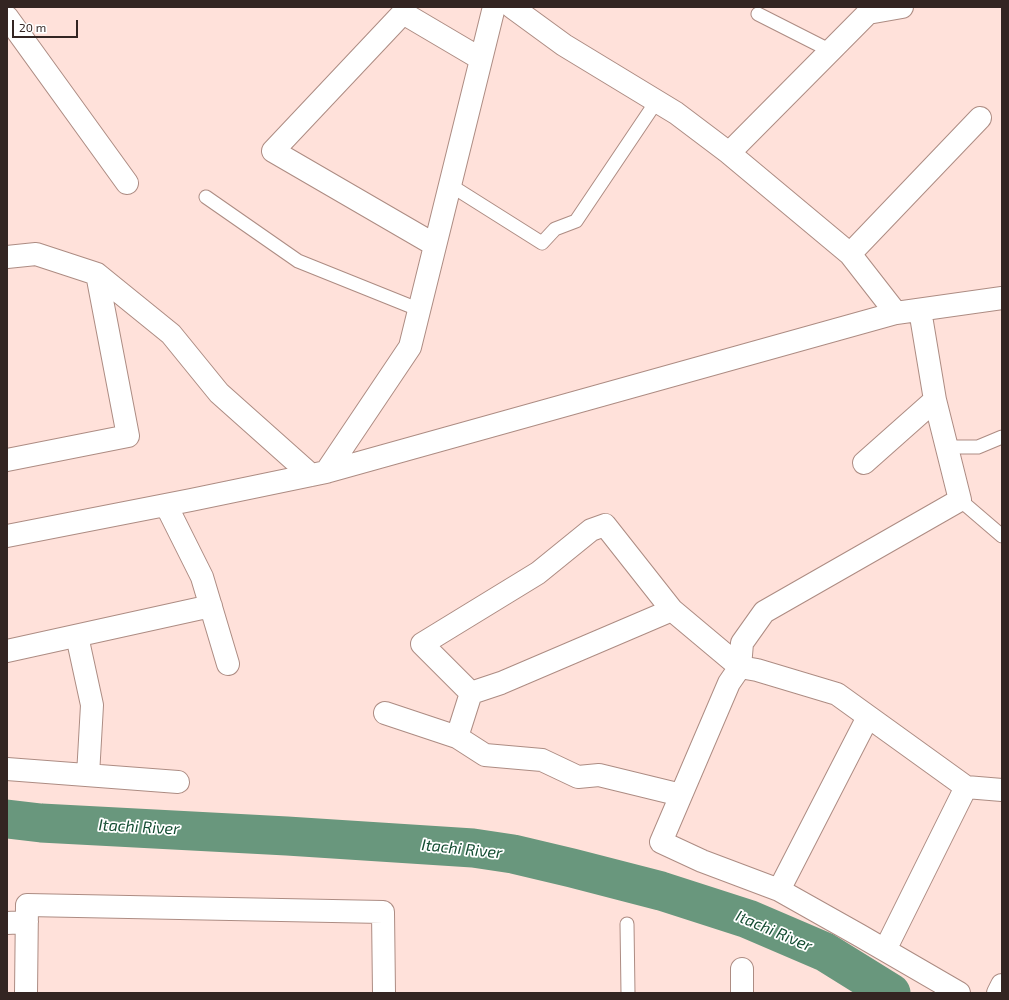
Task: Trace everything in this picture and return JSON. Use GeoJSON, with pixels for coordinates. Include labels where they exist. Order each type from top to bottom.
{"type":"FeatureCollection","features":[{"type":"Feature","properties":{"kind":"street"},"geometry":{"type":"LineString","coordinates":[[319,473],[410,347],[494,7]]}},
{"type":"Feature","properties":{"kind":"street"},"geometry":{"type":"LineString","coordinates":[[512,7],[564,45],[676,113],[729,153],[850,254],[896,313]]}},
{"type":"Feature","properties":{"kind":"street"},"geometry":{"type":"LineString","coordinates":[[729,153],[868,13],[902,7]]}},
{"type":"Feature","properties":{"kind":"street"},"geometry":{"type":"LineString","coordinates":[[435,245],[274,151],[404,12],[481,59]]}},
{"type":"Feature","properties":{"kind":"street"},"geometry":{"type":"LineString","coordinates":[[7,17],[126,182]]}},
{"type":"Feature","properties":{"kind":"street"},"geometry":{"type":"LineString","coordinates":[[850,254],[980,118]]}},
{"type":"Feature","properties":{"kind":"street"},"geometry":{"type":"LineString","coordinates":[[7,257],[36,254],[97,274],[171,334],[219,393],[319,473]]}},
{"type":"Feature","properties":{"kind":"street"},"geometry":{"type":"LineString","coordinates":[[7,460],[128,436],[97,274]]}},
{"type":"Feature","properties":{"kind":"street"},"geometry":{"type":"LineString","coordinates":[[7,536],[319,473],[896,313],[1002,298]]}},
{"type":"Feature","properties":{"kind":"street"},"geometry":{"type":"LineString","coordinates":[[920,310],[935,400],[960,500],[764,612],[742,643],[740,667],[729,683],[661,842],[702,861],[779,890],[959,993]]}},
{"type":"Feature","properties":{"kind":"street"},"geometry":{"type":"LineString","coordinates":[[864,463],[935,400]]}},
{"type":"Feature","properties":{"kind":"street"},"geometry":{"type":"LineString","coordinates":[[166,505],[202,577],[228,664]]}},
{"type":"Feature","properties":{"kind":"street"},"geometry":{"type":"LineString","coordinates":[[471,693],[422,644],[538,573],[591,530],[605,525],[672,610],[740,667],[757,670],[836,694],[966,787],[1002,790]]}},
{"type":"Feature","properties":{"kind":"street"},"geometry":{"type":"LineString","coordinates":[[7,651],[211,606]]}},
{"type":"Feature","properties":{"kind":"street"},"geometry":{"type":"LineString","coordinates":[[471,693],[501,683],[672,610]]}},
{"type":"Feature","properties":{"kind":"street"},"geometry":{"type":"LineString","coordinates":[[77,636],[92,705],[88,775]]}},
{"type":"Feature","properties":{"kind":"street"},"geometry":{"type":"LineString","coordinates":[[457,737],[471,693]]}},
{"type":"Feature","properties":{"kind":"street"},"geometry":{"type":"LineString","coordinates":[[385,713],[457,737],[485,755],[542,760],[578,778],[599,775],[681,795]]}},
{"type":"Feature","properties":{"kind":"street"},"geometry":{"type":"LineString","coordinates":[[779,890],[868,717]]}},
{"type":"Feature","properties":{"kind":"street"},"geometry":{"type":"LineString","coordinates":[[7,769],[178,782]]}},
{"type":"Feature","properties":{"kind":"street"},"geometry":{"type":"LineString","coordinates":[[885,950],[966,787]]}},
{"type":"Feature","properties":{"kind":"street"},"geometry":{"type":"LineString","coordinates":[[26,993],[17,922],[27,905],[383,912],[384,993]]}},
{"type":"Feature","properties":{"kind":"street"},"geometry":{"type":"LineString","coordinates":[[742,969],[742,993]]}},
{"type":"Feature","properties":{"kind":"street"},"geometry":{"type":"LineString","coordinates":[[998,993],[1002,985]]}},
{"type":"Feature","properties":{"kind":"lane"},"geometry":{"type":"LineString","coordinates":[[758,14],[831,51]]}},
{"type":"Feature","properties":{"kind":"lane"},"geometry":{"type":"LineString","coordinates":[[450,185],[542,243],[555,229],[576,221],[656,102]]}},
{"type":"Feature","properties":{"kind":"lane"},"geometry":{"type":"LineString","coordinates":[[206,197],[298,261],[420,310]]}},
{"type":"Feature","properties":{"kind":"lane"},"geometry":{"type":"LineString","coordinates":[[946,448],[978,447],[1002,437]]}},
{"type":"Feature","properties":{"kind":"lane"},"geometry":{"type":"LineString","coordinates":[[960,500],[1002,536]]}},
{"type":"Feature","properties":{"kind":"lane"},"geometry":{"type":"LineString","coordinates":[[627,924],[628,993]]}},
{"type":"Feature","properties":{"kind":"waterway","name":"Itachi River"},"geometry":{"type":"LineString","coordinates":[[7,819],[41,823],[287,836],[473,848],[513,854],[661,891],[748,919],[825,952],[891,993]]}}]}
